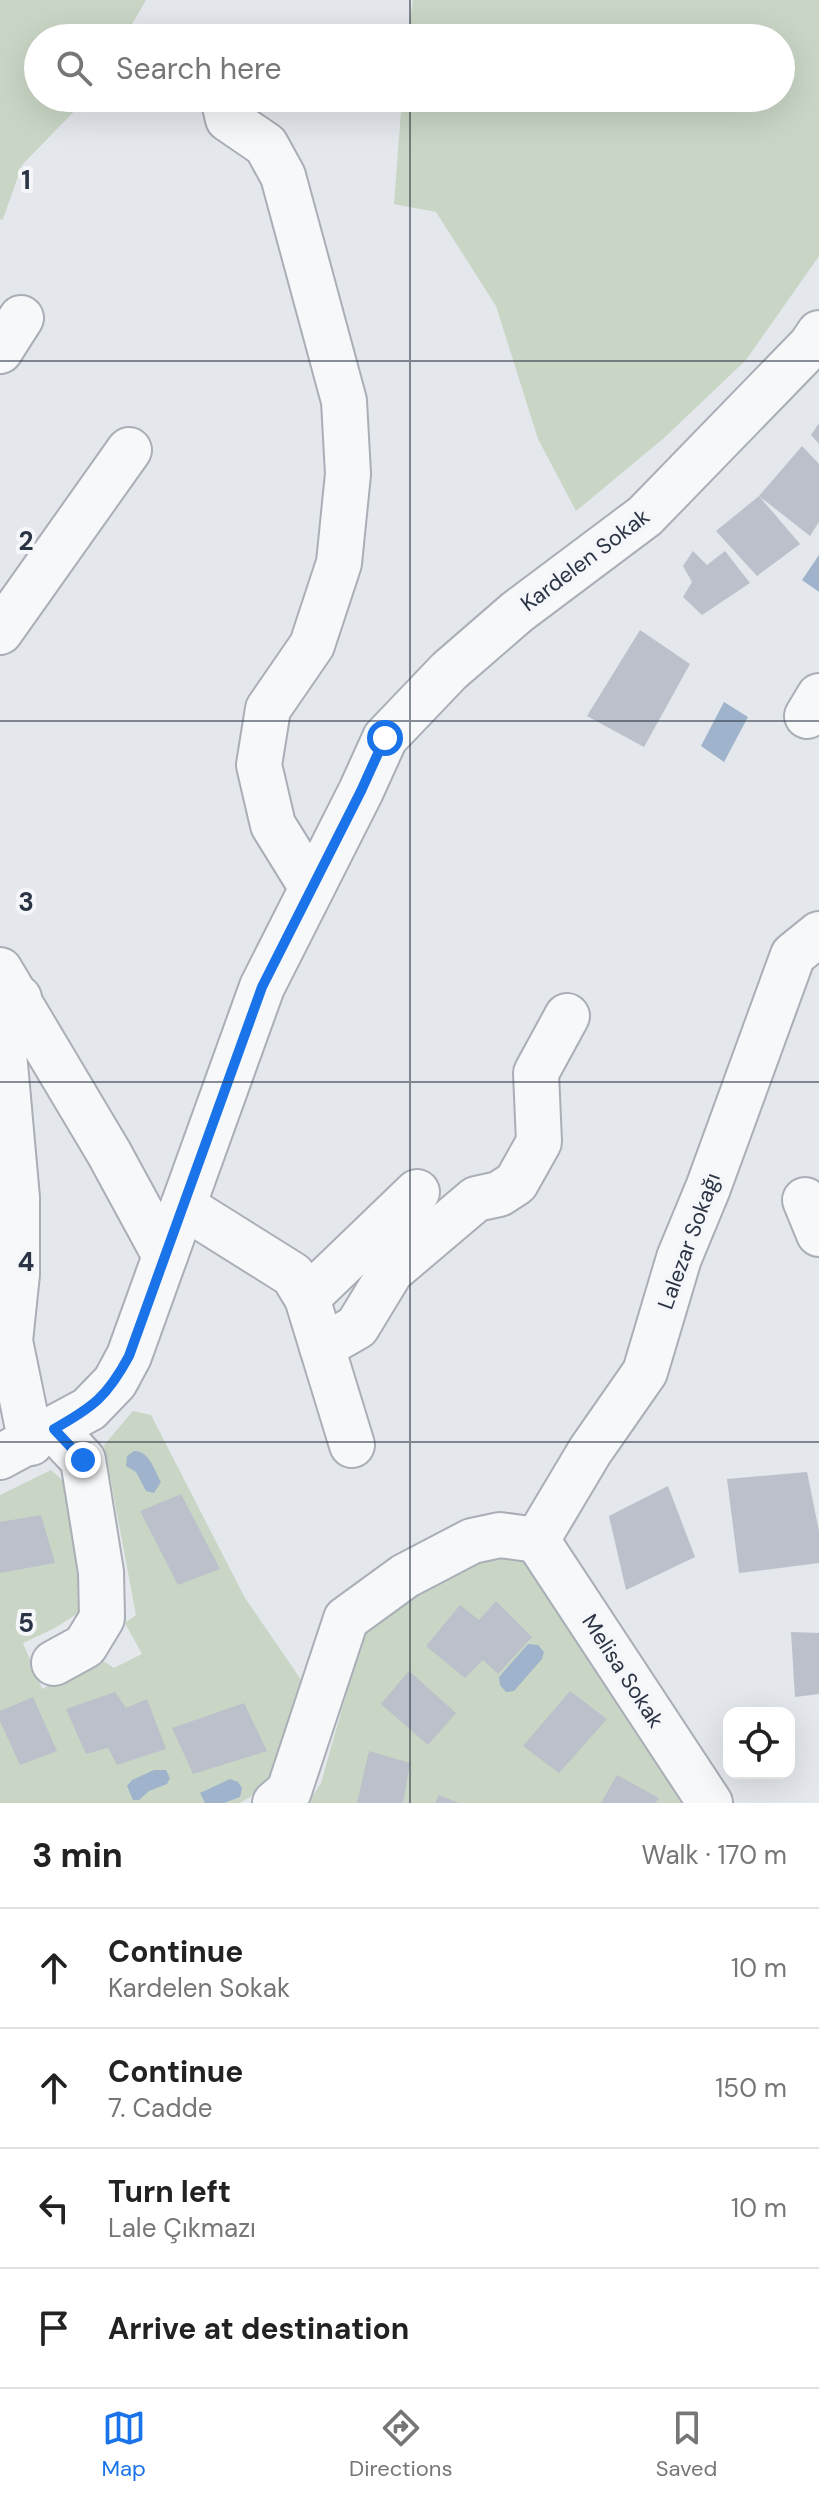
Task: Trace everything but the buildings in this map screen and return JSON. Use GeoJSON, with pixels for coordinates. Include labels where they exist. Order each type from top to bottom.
{"type":"FeatureCollection","features":[{"type":"Feature","properties":{"kind":"street"},"geometry":{"type":"LineString","coordinates":[[226,112],[228,119],[266,145],[283,176],[344,401],[348,474],[339,563],[312,645],[268,709],[259,765],[273,825],[312,888]]}},
{"type":"Feature","properties":{"kind":"street","name":"Kardelen Sokak"},"geometry":{"type":"LineString","coordinates":[[28,1443],[89,1409],[115,1382],[145,1316],[262,987],[385,738],[449,671],[517,612],[645,516],[811,345],[819,333]]}},
{"type":"Feature","properties":{"kind":"street"},"geometry":{"type":"LineString","coordinates":[[0,632],[129,450]]}},
{"type":"Feature","properties":{"kind":"street","name":"Lalezar Sokağı"},"geometry":{"type":"LineString","coordinates":[[537,1540],[590,1451],[645,1372],[679,1258],[708,1188],[793,955],[819,934]]}},
{"type":"Feature","properties":{"kind":"street"},"geometry":{"type":"LineString","coordinates":[[9,984],[109,1153],[165,1256]]}},
{"type":"Feature","properties":{"kind":"street"},"geometry":{"type":"LineString","coordinates":[[9,984],[8,1017],[3,1042],[17,1198],[17,1274],[5,1343],[28,1443],[83,1460],[101,1572],[102,1618],[85,1646],[54,1663]]}},
{"type":"Feature","properties":{"kind":"street"},"geometry":{"type":"LineString","coordinates":[[322,1347],[357,1327],[391,1271],[427,1240],[476,1199],[499,1194],[516,1183],[539,1142],[536,1073],[567,1016]]}},
{"type":"Feature","properties":{"kind":"street"},"geometry":{"type":"LineString","coordinates":[[307,1298],[417,1192]]}},
{"type":"Feature","properties":{"kind":"street"},"geometry":{"type":"LineString","coordinates":[[183,1206],[293,1275],[307,1298],[352,1445]]}},
{"type":"Feature","properties":{"kind":"street"},"geometry":{"type":"LineString","coordinates":[[275,1803],[289,1791],[346,1619],[405,1576],[472,1541],[500,1535],[537,1540]]}},
{"type":"Feature","properties":{"kind":"street","name":"Melisa Sokak"},"geometry":{"type":"LineString","coordinates":[[537,1540],[710,1803]]}},
{"type":"Feature","properties":{"kind":"green space"},"geometry":{"type":"Polygon","coordinates":[[[0,0],[146,0],[132,24],[24,24],[24,112],[73,112],[22,165],[3,219],[0,220],[0,0]]]}},
{"type":"Feature","properties":{"kind":"green space"},"geometry":{"type":"Polygon","coordinates":[[[413,0],[819,0],[819,256],[746,360],[664,438],[576,511],[538,439],[496,306],[436,212],[394,204],[401,112],[795,112],[795,24],[409,24],[413,0]]]}},
{"type":"Feature","properties":{"kind":"green space"},"geometry":{"type":"Polygon","coordinates":[[[133,1411],[151,1415],[245,1598],[304,1684],[290,1735],[267,1781],[240,1803],[0,1803],[0,1495],[51,1470],[62,1480],[70,1496],[85,1596],[77,1614],[23,1643],[42,1689],[102,1660],[114,1668],[142,1654],[125,1623],[136,1615],[104,1445],[133,1411]]]}},
{"type":"Feature","properties":{"kind":"green space"},"geometry":{"type":"Polygon","coordinates":[[[510,1554],[540,1566],[687,1803],[308,1803],[321,1783],[364,1631],[384,1614],[472,1561],[510,1554]]]}},
{"type":"Feature","properties":{"kind":"water"},"geometry":{"type":"Polygon","coordinates":[[[819,555],[819,592],[802,580],[819,555]]]}},
{"type":"Feature","properties":{"kind":"water"},"geometry":{"type":"Polygon","coordinates":[[[724,702],[748,717],[724,762],[701,746],[724,702]]]}},
{"type":"Feature","properties":{"kind":"water"},"geometry":{"type":"Polygon","coordinates":[[[134,1451],[144,1454],[154,1467],[161,1482],[154,1493],[146,1491],[136,1472],[126,1466],[127,1456],[134,1451]]]}},
{"type":"Feature","properties":{"kind":"water"},"geometry":{"type":"Polygon","coordinates":[[[528,1644],[538,1645],[544,1652],[542,1659],[514,1691],[506,1692],[500,1685],[499,1677],[528,1644]]]}},
{"type":"Feature","properties":{"kind":"water"},"geometry":{"type":"Polygon","coordinates":[[[154,1770],[166,1770],[170,1778],[167,1784],[149,1791],[139,1800],[133,1800],[127,1786],[132,1780],[154,1770]]]}},
{"type":"Feature","properties":{"kind":"water"},"geometry":{"type":"Polygon","coordinates":[[[230,1779],[242,1788],[240,1797],[224,1803],[205,1803],[200,1793],[230,1779]]]}},
{"type":"Feature","properties":{"kind":"route"},"geometry":{"type":"LineString","coordinates":[[83,1460],[54,1429],[89,1409],[115,1382],[129,1356],[262,987],[385,738]]}}]}
